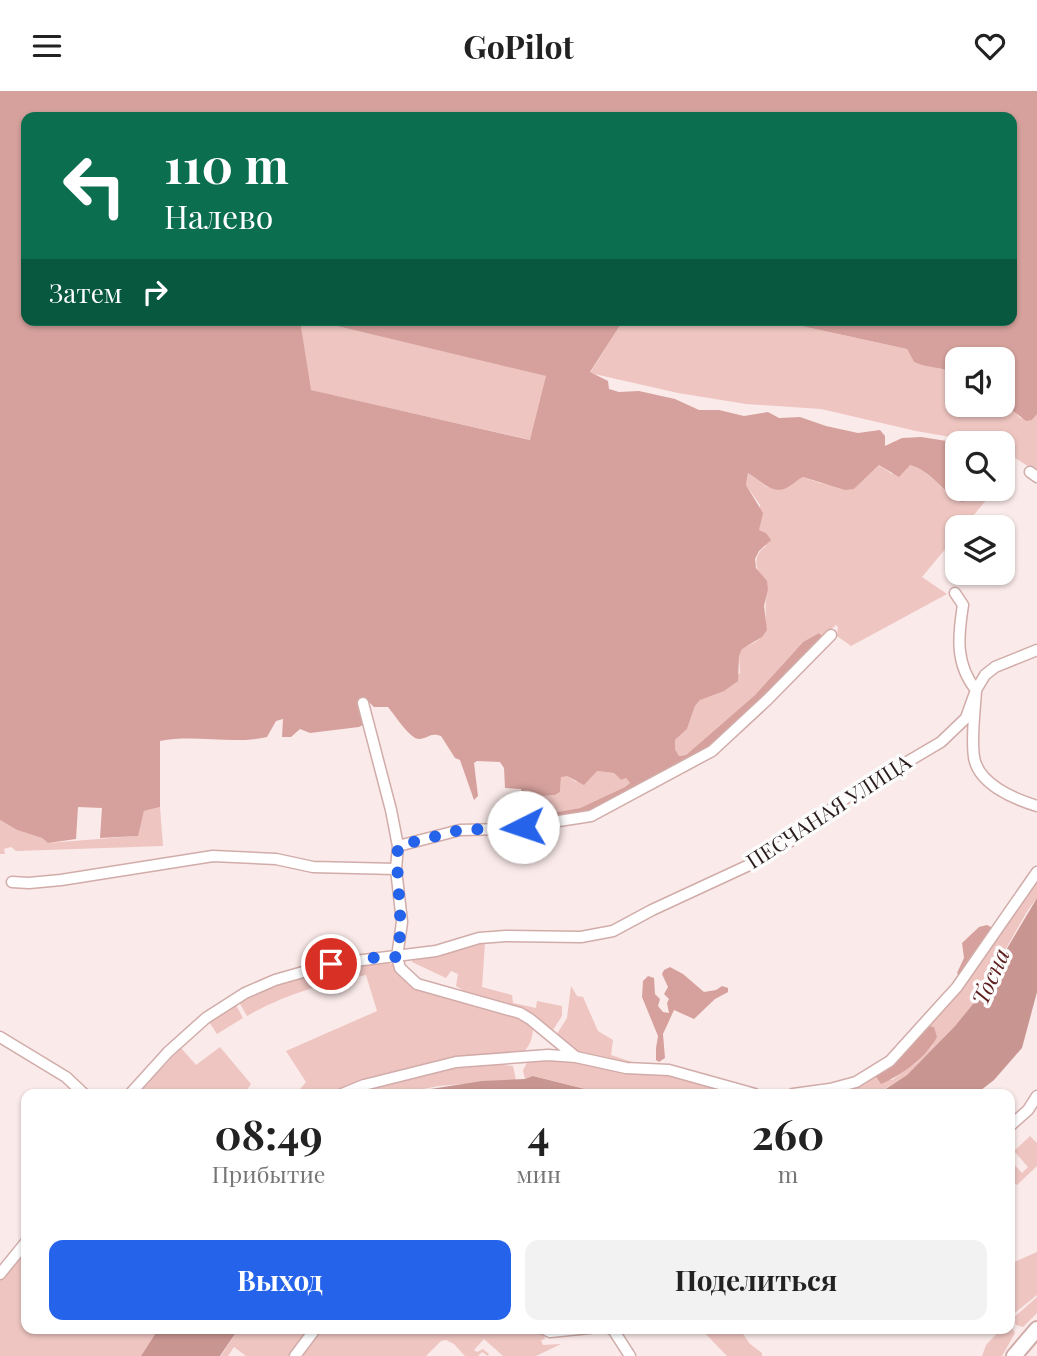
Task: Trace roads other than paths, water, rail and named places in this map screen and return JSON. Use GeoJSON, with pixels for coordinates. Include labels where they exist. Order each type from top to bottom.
{"type":"FeatureCollection","features":[{"type":"Feature","properties":{"kind":"main road"},"geometry":{"type":"LineString","coordinates":[[1014,1356],[1037,1329]]}},
{"type":"Feature","properties":{"kind":"street"},"geometry":{"type":"LineString","coordinates":[[955,593],[963,605],[958,649],[966,678],[976,690],[974,759],[987,780],[1010,797],[1037,806]]}},
{"type":"Feature","properties":{"kind":"street"},"geometry":{"type":"LineString","coordinates":[[398,846],[460,830],[508,829],[591,816],[712,751],[831,635]]}},
{"type":"Feature","properties":{"kind":"street","name":"ПЕСЧАНАЯ УЛИЦА"},"geometry":{"type":"LineString","coordinates":[[135,1089],[168,1052],[206,1018],[245,993],[275,980],[331,964],[436,951],[479,938],[581,937],[613,931],[760,860],[846,799],[941,741],[966,718],[976,690],[985,675],[995,667],[1037,650]]}},
{"type":"Feature","properties":{"kind":"street"},"geometry":{"type":"LineString","coordinates":[[363,703],[398,846],[396,869],[402,922],[397,957],[400,968],[417,983],[520,1013],[576,1057]]}},
{"type":"Feature","properties":{"kind":"street"},"geometry":{"type":"LineString","coordinates":[[12,882],[61,880],[213,856],[276,859],[313,867],[396,869]]}},
{"type":"Feature","properties":{"kind":"street"},"geometry":{"type":"LineString","coordinates":[[830,1089],[856,1082],[890,1061],[957,988],[1037,872]]}},
{"type":"Feature","properties":{"kind":"street"},"geometry":{"type":"LineString","coordinates":[[0,1037],[66,1077],[79,1089]]}},
{"type":"Feature","properties":{"kind":"street"},"geometry":{"type":"LineString","coordinates":[[354,1089],[456,1062],[548,1055],[576,1057],[626,1068],[669,1070],[737,1089]]}},
{"type":"Feature","properties":{"kind":"street"},"geometry":{"type":"LineString","coordinates":[[1015,1122],[1028,1110],[1037,1095]]}},
{"type":"Feature","properties":{"kind":"street"},"geometry":{"type":"LineString","coordinates":[[0,1274],[21,1248]]}},
{"type":"Feature","properties":{"kind":"street"},"geometry":{"type":"LineString","coordinates":[[295,1356],[312,1334]]}},
{"type":"Feature","properties":{"kind":"street"},"geometry":{"type":"LineString","coordinates":[[615,1334],[629,1356]]}},
{"type":"Feature","properties":{"kind":"water","name":"Тосна"},"geometry":{"type":"Polygon","coordinates":[[[1037,898],[1037,992],[1022,1048],[982,1089],[886,1089],[907,1075],[955,1026],[977,999],[1037,898]]]}},
{"type":"Feature","properties":{"kind":"water"},"geometry":{"type":"Polygon","coordinates":[[[533,1076],[585,1089],[431,1089],[482,1081],[525,1079],[533,1076]]]}},
{"type":"Feature","properties":{"kind":"water"},"geometry":{"type":"Polygon","coordinates":[[[155,1334],[235,1334],[220,1356],[141,1356],[155,1334]]]}}]}
